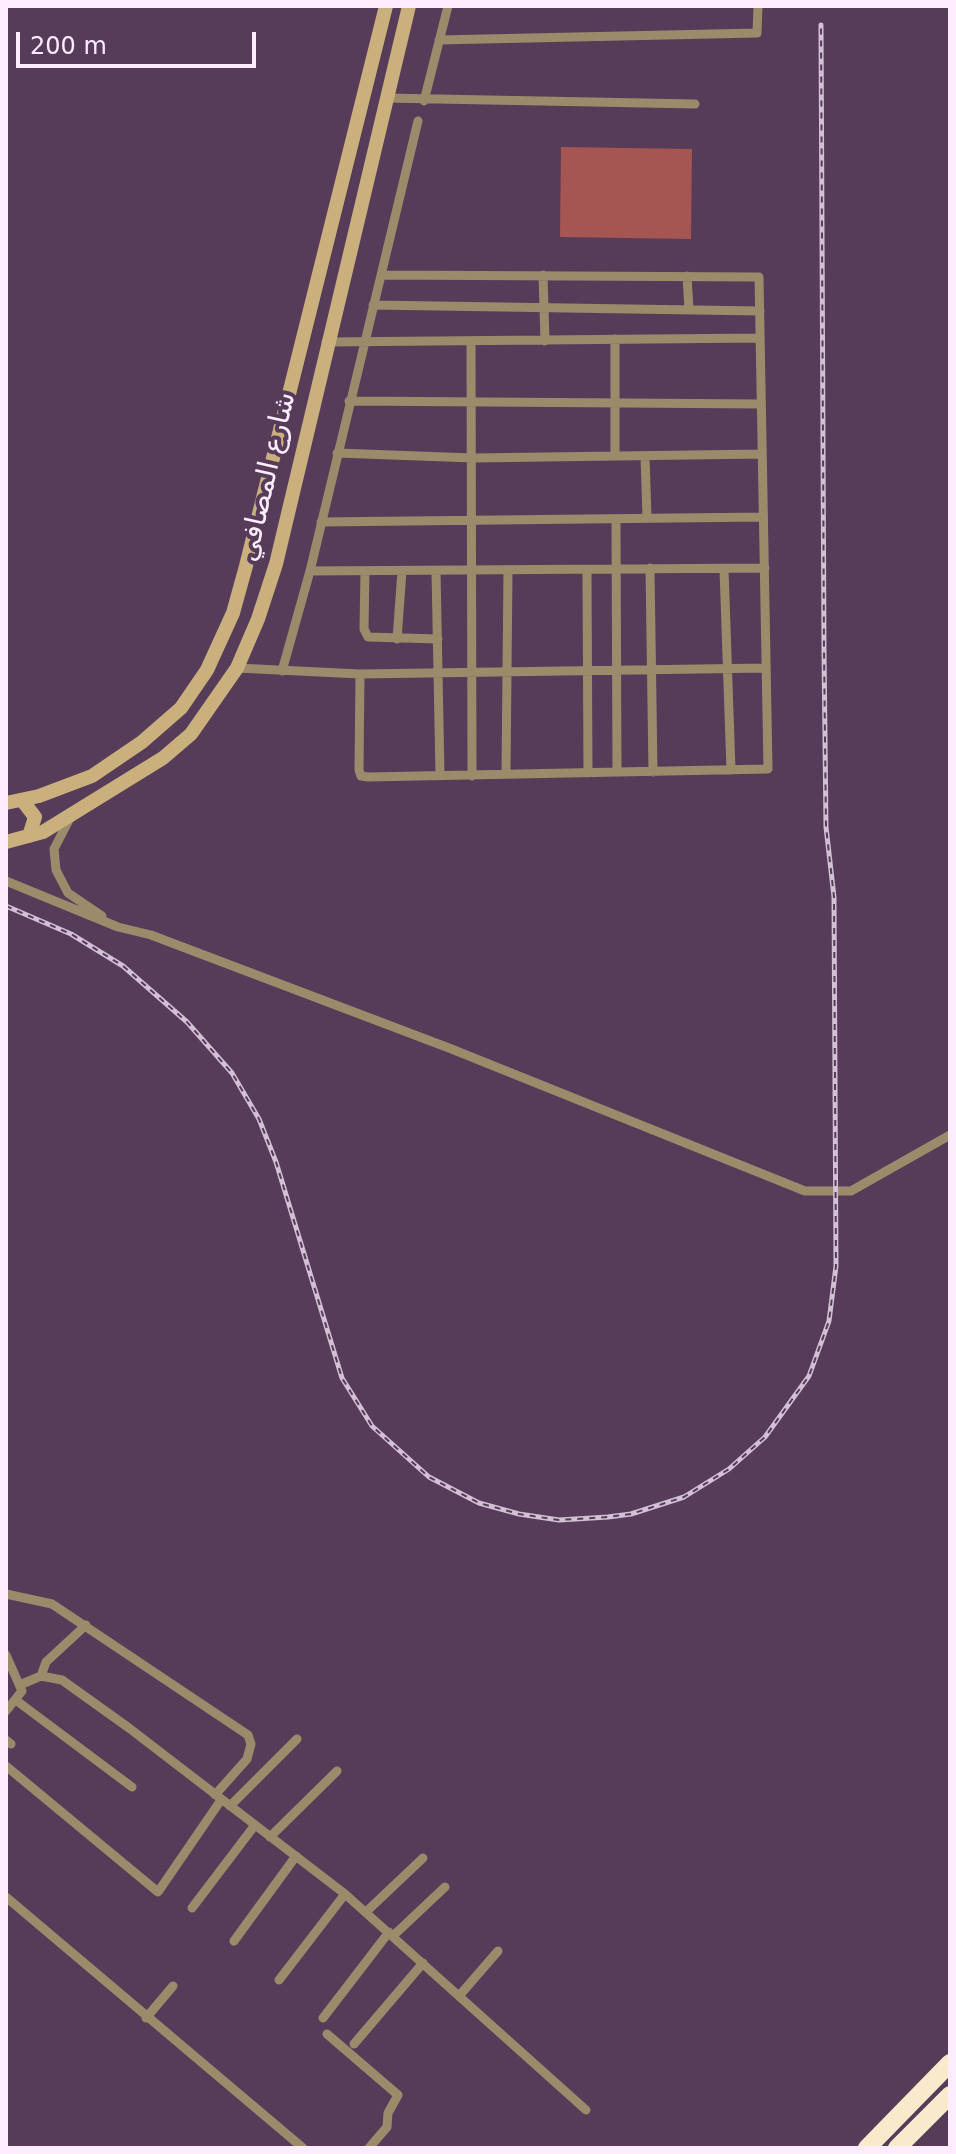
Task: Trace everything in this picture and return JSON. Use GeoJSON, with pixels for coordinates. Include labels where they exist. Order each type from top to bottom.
{"type":"FeatureCollection","features":[{"type":"Feature","properties":{"kind":"highway"},"geometry":{"type":"LineString","coordinates":[[867,2148],[950,2063]]}},
{"type":"Feature","properties":{"kind":"highway"},"geometry":{"type":"LineString","coordinates":[[897,2148],[950,2095]]}},
{"type":"Feature","properties":{"kind":"main road","name":"شارع المصافي"},"geometry":{"type":"LineString","coordinates":[[6,803],[92,776],[142,742],[175,713],[212,658],[233,613],[386,6]]}},
{"type":"Feature","properties":{"kind":"main road","name":"شارع المصافي"},"geometry":{"type":"LineString","coordinates":[[6,842],[43,832],[163,758],[191,734],[237,668],[276,564],[409,6]]}},
{"type":"Feature","properties":{"kind":"main road"},"geometry":{"type":"LineString","coordinates":[[371,65],[380,72],[392,71]]}},
{"type":"Feature","properties":{"kind":"main road"},"geometry":{"type":"LineString","coordinates":[[366,82],[379,81],[387,93]]}},
{"type":"Feature","properties":{"kind":"main road"},"geometry":{"type":"LineString","coordinates":[[308,319],[327,340]]}},
{"type":"Feature","properties":{"kind":"main road"},"geometry":{"type":"LineString","coordinates":[[303,343],[327,340]]}},
{"type":"Feature","properties":{"kind":"main road"},"geometry":{"type":"LineString","coordinates":[[212,658],[230,663],[244,651]]}},
{"type":"Feature","properties":{"kind":"main road"},"geometry":{"type":"LineString","coordinates":[[212,658],[237,668]]}},
{"type":"Feature","properties":{"kind":"main road"},"geometry":{"type":"LineString","coordinates":[[175,713],[187,720],[191,734]]}},
{"type":"Feature","properties":{"kind":"main road"},"geometry":{"type":"LineString","coordinates":[[22,800],[35,817],[29,836]]}},
{"type":"Feature","properties":{"kind":"street"},"geometry":{"type":"LineString","coordinates":[[424,101],[448,6]]}},
{"type":"Feature","properties":{"kind":"street"},"geometry":{"type":"LineString","coordinates":[[439,40],[757,33],[758,6]]}},
{"type":"Feature","properties":{"kind":"street"},"geometry":{"type":"LineString","coordinates":[[387,93],[424,101],[695,104]]}},
{"type":"Feature","properties":{"kind":"street"},"geometry":{"type":"LineString","coordinates":[[282,671],[310,571],[418,121]]}},
{"type":"Feature","properties":{"kind":"street"},"geometry":{"type":"LineString","coordinates":[[360,674],[361,776],[768,769],[759,277],[381,275]]}},
{"type":"Feature","properties":{"kind":"street"},"geometry":{"type":"LineString","coordinates":[[543,275],[545,341]]}},
{"type":"Feature","properties":{"kind":"street"},"geometry":{"type":"LineString","coordinates":[[687,276],[689,310]]}},
{"type":"Feature","properties":{"kind":"street"},"geometry":{"type":"LineString","coordinates":[[373,305],[760,311]]}},
{"type":"Feature","properties":{"kind":"street"},"geometry":{"type":"LineString","coordinates":[[327,340],[363,345],[760,338]]}},
{"type":"Feature","properties":{"kind":"street"},"geometry":{"type":"LineString","coordinates":[[615,339],[615,456]]}},
{"type":"Feature","properties":{"kind":"street"},"geometry":{"type":"LineString","coordinates":[[471,341],[472,776]]}},
{"type":"Feature","properties":{"kind":"street"},"geometry":{"type":"LineString","coordinates":[[349,401],[761,404]]}},
{"type":"Feature","properties":{"kind":"street"},"geometry":{"type":"LineString","coordinates":[[337,453],[473,458],[762,454]]}},
{"type":"Feature","properties":{"kind":"street"},"geometry":{"type":"LineString","coordinates":[[645,456],[647,518]]}},
{"type":"Feature","properties":{"kind":"street"},"geometry":{"type":"LineString","coordinates":[[321,522],[763,517]]}},
{"type":"Feature","properties":{"kind":"street"},"geometry":{"type":"LineString","coordinates":[[616,521],[617,772]]}},
{"type":"Feature","properties":{"kind":"street"},"geometry":{"type":"LineString","coordinates":[[650,568],[653,772]]}},
{"type":"Feature","properties":{"kind":"street"},"geometry":{"type":"LineString","coordinates":[[310,571],[765,568]]}},
{"type":"Feature","properties":{"kind":"street"},"geometry":{"type":"LineString","coordinates":[[724,569],[731,770]]}},
{"type":"Feature","properties":{"kind":"street"},"geometry":{"type":"LineString","coordinates":[[506,774],[508,570]]}},
{"type":"Feature","properties":{"kind":"street"},"geometry":{"type":"LineString","coordinates":[[365,571],[364,629],[368,637],[438,639]]}},
{"type":"Feature","properties":{"kind":"street"},"geometry":{"type":"LineString","coordinates":[[397,639],[402,571]]}},
{"type":"Feature","properties":{"kind":"street"},"geometry":{"type":"LineString","coordinates":[[436,571],[440,775]]}},
{"type":"Feature","properties":{"kind":"street"},"geometry":{"type":"LineString","coordinates":[[587,571],[588,773]]}},
{"type":"Feature","properties":{"kind":"street"},"geometry":{"type":"LineString","coordinates":[[237,668],[439,674],[766,668]]}},
{"type":"Feature","properties":{"kind":"street"},"geometry":{"type":"LineString","coordinates":[[76,811],[54,849],[56,870],[68,893],[118,927]]}},
{"type":"Feature","properties":{"kind":"street"},"geometry":{"type":"LineString","coordinates":[[6,881],[118,927],[151,935],[419,1036],[805,1191],[851,1191],[950,1135]]}},
{"type":"Feature","properties":{"kind":"street"},"geometry":{"type":"LineString","coordinates":[[6,1594],[52,1604],[248,1735],[251,1744],[247,1759],[222,1800],[158,1892],[6,1766]]}},
{"type":"Feature","properties":{"kind":"street"},"geometry":{"type":"LineString","coordinates":[[41,1676],[46,1662],[86,1625]]}},
{"type":"Feature","properties":{"kind":"street"},"geometry":{"type":"LineString","coordinates":[[6,1655],[22,1684],[17,1701],[6,1711]]}},
{"type":"Feature","properties":{"kind":"street"},"geometry":{"type":"LineString","coordinates":[[22,1684],[41,1676],[62,1680],[80,1691],[345,1894],[586,2110]]}},
{"type":"Feature","properties":{"kind":"street"},"geometry":{"type":"LineString","coordinates":[[17,1701],[132,1787]]}},
{"type":"Feature","properties":{"kind":"street"},"geometry":{"type":"LineString","coordinates":[[222,1800],[297,1739]]}},
{"type":"Feature","properties":{"kind":"street"},"geometry":{"type":"LineString","coordinates":[[270,1837],[337,1771]]}},
{"type":"Feature","properties":{"kind":"street"},"geometry":{"type":"LineString","coordinates":[[192,1908],[255,1825]]}},
{"type":"Feature","properties":{"kind":"street"},"geometry":{"type":"LineString","coordinates":[[234,1941],[296,1856]]}},
{"type":"Feature","properties":{"kind":"street"},"geometry":{"type":"LineString","coordinates":[[366,1912],[423,1858]]}},
{"type":"Feature","properties":{"kind":"street"},"geometry":{"type":"LineString","coordinates":[[323,2018],[391,1934],[445,1887]]}},
{"type":"Feature","properties":{"kind":"street"},"geometry":{"type":"LineString","coordinates":[[279,1980],[345,1894]]}},
{"type":"Feature","properties":{"kind":"street"},"geometry":{"type":"LineString","coordinates":[[6,1897],[303,2148]]}},
{"type":"Feature","properties":{"kind":"street"},"geometry":{"type":"LineString","coordinates":[[459,1996],[498,1951]]}},
{"type":"Feature","properties":{"kind":"street"},"geometry":{"type":"LineString","coordinates":[[354,2044],[423,1963]]}},
{"type":"Feature","properties":{"kind":"street"},"geometry":{"type":"LineString","coordinates":[[146,2018],[173,1986]]}},
{"type":"Feature","properties":{"kind":"street"},"geometry":{"type":"LineString","coordinates":[[327,2034],[398,2095],[388,2113],[387,2127],[369,2148]]}},
{"type":"Feature","properties":{"kind":"shaded area"},"geometry":{"type":"Polygon","coordinates":[[[561,147],[692,149],[691,239],[560,237],[561,147]]]}},
{"type":"Feature","properties":{"kind":"railway"},"geometry":{"type":"LineString","coordinates":[[6,906],[71,934],[123,966],[187,1022],[232,1073],[259,1119],[276,1162],[342,1378],[372,1426],[429,1477],[479,1503],[519,1514],[559,1520],[608,1517],[631,1514],[684,1497],[729,1469],[765,1437],[809,1376],[829,1321],[836,1266],[834,897],[826,827],[821,25]]}}]}
